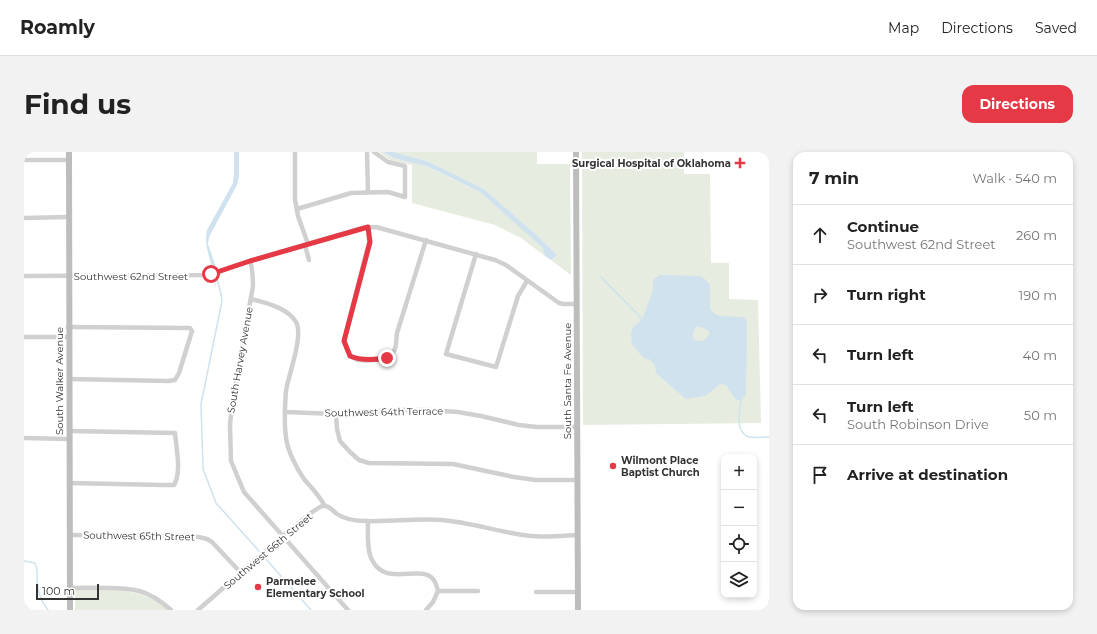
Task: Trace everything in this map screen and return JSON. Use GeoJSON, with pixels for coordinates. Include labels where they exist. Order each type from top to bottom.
{"type":"FeatureCollection","features":[{"type":"Feature","properties":{"kind":"main road","name":"South Walker Avenue"},"geometry":{"type":"LineString","coordinates":[[69,152],[68,337],[70,610]]}},
{"type":"Feature","properties":{"kind":"main road","name":"South Santa Fe Avenue"},"geometry":{"type":"LineString","coordinates":[[576,152],[578,610]]}},
{"type":"Feature","properties":{"kind":"street"},"geometry":{"type":"LineString","coordinates":[[295,152],[294,200],[306,245],[308,260]]}},
{"type":"Feature","properties":{"kind":"street"},"geometry":{"type":"LineString","coordinates":[[367,152],[368,192]]}},
{"type":"Feature","properties":{"kind":"street"},"geometry":{"type":"LineString","coordinates":[[297,210],[351,193],[388,192],[405,197],[405,166],[388,162],[374,152]]}},
{"type":"Feature","properties":{"kind":"street"},"geometry":{"type":"LineString","coordinates":[[24,160],[69,160]]}},
{"type":"Feature","properties":{"kind":"street"},"geometry":{"type":"LineString","coordinates":[[24,218],[68,217]]}},
{"type":"Feature","properties":{"kind":"street"},"geometry":{"type":"LineString","coordinates":[[368,227],[370,242],[344,341],[350,356],[357,360],[387,358],[394,352],[399,326],[426,240]]}},
{"type":"Feature","properties":{"kind":"street","name":"Southwest 62nd Street"},"geometry":{"type":"LineString","coordinates":[[24,276],[203,275],[218,272],[250,261],[368,227],[381,227],[489,257],[501,262],[559,303],[577,304]]}},
{"type":"Feature","properties":{"kind":"street"},"geometry":{"type":"LineString","coordinates":[[476,254],[446,354],[496,367],[518,296],[527,281]]}},
{"type":"Feature","properties":{"kind":"street","name":"South Harvey Avenue"},"geometry":{"type":"LineString","coordinates":[[250,261],[253,276],[251,299],[232,404],[230,425],[231,461],[244,492],[348,610]]}},
{"type":"Feature","properties":{"kind":"street"},"geometry":{"type":"LineString","coordinates":[[251,299],[274,306],[287,313],[297,323],[298,333],[295,355],[286,390],[286,438],[294,462],[303,478],[321,498],[325,506],[336,514],[344,518],[368,521],[422,519],[442,520],[532,536],[577,536]]}},
{"type":"Feature","properties":{"kind":"street"},"geometry":{"type":"LineString","coordinates":[[68,327],[190,328],[192,331],[179,373],[175,380],[69,379]]}},
{"type":"Feature","properties":{"kind":"street"},"geometry":{"type":"LineString","coordinates":[[24,337],[68,337]]}},
{"type":"Feature","properties":{"kind":"street","name":"Southwest 64th Terrace"},"geometry":{"type":"LineString","coordinates":[[285,412],[336,414],[391,410],[428,410],[458,412],[519,425],[537,427],[577,427]]}},
{"type":"Feature","properties":{"kind":"street"},"geometry":{"type":"LineString","coordinates":[[336,414],[337,429],[340,441],[359,460],[364,462],[380,464],[453,464],[514,477],[536,480],[577,480]]}},
{"type":"Feature","properties":{"kind":"street"},"geometry":{"type":"LineString","coordinates":[[69,431],[175,433],[178,472],[177,480],[174,484],[163,486],[69,483]]}},
{"type":"Feature","properties":{"kind":"street"},"geometry":{"type":"LineString","coordinates":[[24,438],[69,438]]}},
{"type":"Feature","properties":{"kind":"street","name":"Southwest 66th Street"},"geometry":{"type":"LineString","coordinates":[[198,610],[283,536],[314,512],[325,506]]}},
{"type":"Feature","properties":{"kind":"street"},"geometry":{"type":"LineString","coordinates":[[368,521],[368,546],[370,556],[379,569],[385,573],[423,574],[428,575],[434,580],[438,591],[433,602],[426,610]]}},
{"type":"Feature","properties":{"kind":"street","name":"Southwest 65th Street"},"geometry":{"type":"LineString","coordinates":[[70,535],[194,536],[207,539],[212,542],[240,573]]}},
{"type":"Feature","properties":{"kind":"street"},"geometry":{"type":"LineString","coordinates":[[70,588],[125,588],[139,591],[151,596],[171,610]]}},
{"type":"Feature","properties":{"kind":"street"},"geometry":{"type":"LineString","coordinates":[[438,591],[478,591]]}},
{"type":"Feature","properties":{"kind":"street"},"geometry":{"type":"LineString","coordinates":[[536,592],[578,592]]}},
{"type":"Feature","properties":{"kind":"shaded area"},"geometry":{"type":"Polygon","coordinates":[[[379,152],[383,152],[394,158],[426,166],[480,192],[544,248],[545,256],[521,238],[495,225],[412,203],[412,165],[390,160],[379,152]]]}},
{"type":"Feature","properties":{"kind":"shaded area"},"geometry":{"type":"Polygon","coordinates":[[[393,152],[537,152],[537,164],[570,164],[571,275],[551,260],[557,255],[539,237],[484,189],[427,161],[393,152]]]}},
{"type":"Feature","properties":{"kind":"shaded area"},"geometry":{"type":"Polygon","coordinates":[[[582,152],[684,152],[684,174],[710,174],[711,263],[729,263],[729,299],[758,300],[761,423],[583,425],[582,152]]]}},
{"type":"Feature","properties":{"kind":"shaded area"},"geometry":{"type":"Polygon","coordinates":[[[75,590],[112,590],[136,593],[158,602],[168,610],[75,610],[75,590]]]}},
{"type":"Feature","properties":{"kind":"water"},"geometry":{"type":"Polygon","coordinates":[[[234,152],[239,152],[239,177],[237,185],[209,237],[208,244],[216,267],[212,268],[206,245],[206,235],[207,230],[233,183],[234,152]]]}},
{"type":"Feature","properties":{"kind":"water"},"geometry":{"type":"Polygon","coordinates":[[[383,152],[393,152],[427,161],[484,189],[539,237],[557,255],[551,260],[545,256],[543,248],[480,192],[426,166],[394,158],[383,152]]]}},
{"type":"Feature","properties":{"kind":"water"},"geometry":{"type":"Polygon","coordinates":[[[660,275],[700,276],[710,285],[710,308],[713,312],[721,316],[745,318],[747,322],[746,394],[742,400],[737,400],[726,385],[720,384],[705,396],[686,399],[656,373],[655,365],[649,359],[646,359],[640,354],[632,344],[631,332],[634,326],[642,320],[653,290],[653,280],[660,275]],[[696,327],[693,337],[698,341],[703,340],[709,335],[709,331],[701,327],[696,327]]]}},
{"type":"Feature","properties":{"kind":"waterway"},"geometry":{"type":"LineString","coordinates":[[216,275],[222,301],[201,404],[203,469],[216,503],[259,551]]}},
{"type":"Feature","properties":{"kind":"waterway"},"geometry":{"type":"LineString","coordinates":[[601,277],[644,321]]}},
{"type":"Feature","properties":{"kind":"waterway"},"geometry":{"type":"LineString","coordinates":[[741,399],[739,415],[741,431],[749,437],[769,437]]}},
{"type":"Feature","properties":{"kind":"waterway"},"geometry":{"type":"LineString","coordinates":[[265,558],[311,610]]}},
{"type":"Feature","properties":{"kind":"waterway"},"geometry":{"type":"LineString","coordinates":[[24,561],[35,563],[39,592],[41,599],[48,610]]}},
{"type":"Feature","properties":{"kind":"place","name":"Surgical Hospital of Oklahoma"},"geometry":{"type":"Point","coordinates":[740,163]}},
{"type":"Feature","properties":{"kind":"place","name":"Wilmont Place Baptist Church"},"geometry":{"type":"Point","coordinates":[613,466]}},
{"type":"Feature","properties":{"kind":"place","name":"Parmelee Elementary School"},"geometry":{"type":"Point","coordinates":[258,587]}},
{"type":"Feature","properties":{"kind":"route"},"geometry":{"type":"LineString","coordinates":[[211,274],[250,261],[368,227],[370,242],[344,341],[350,356],[357,360],[376,360],[387,358]]}}]}
